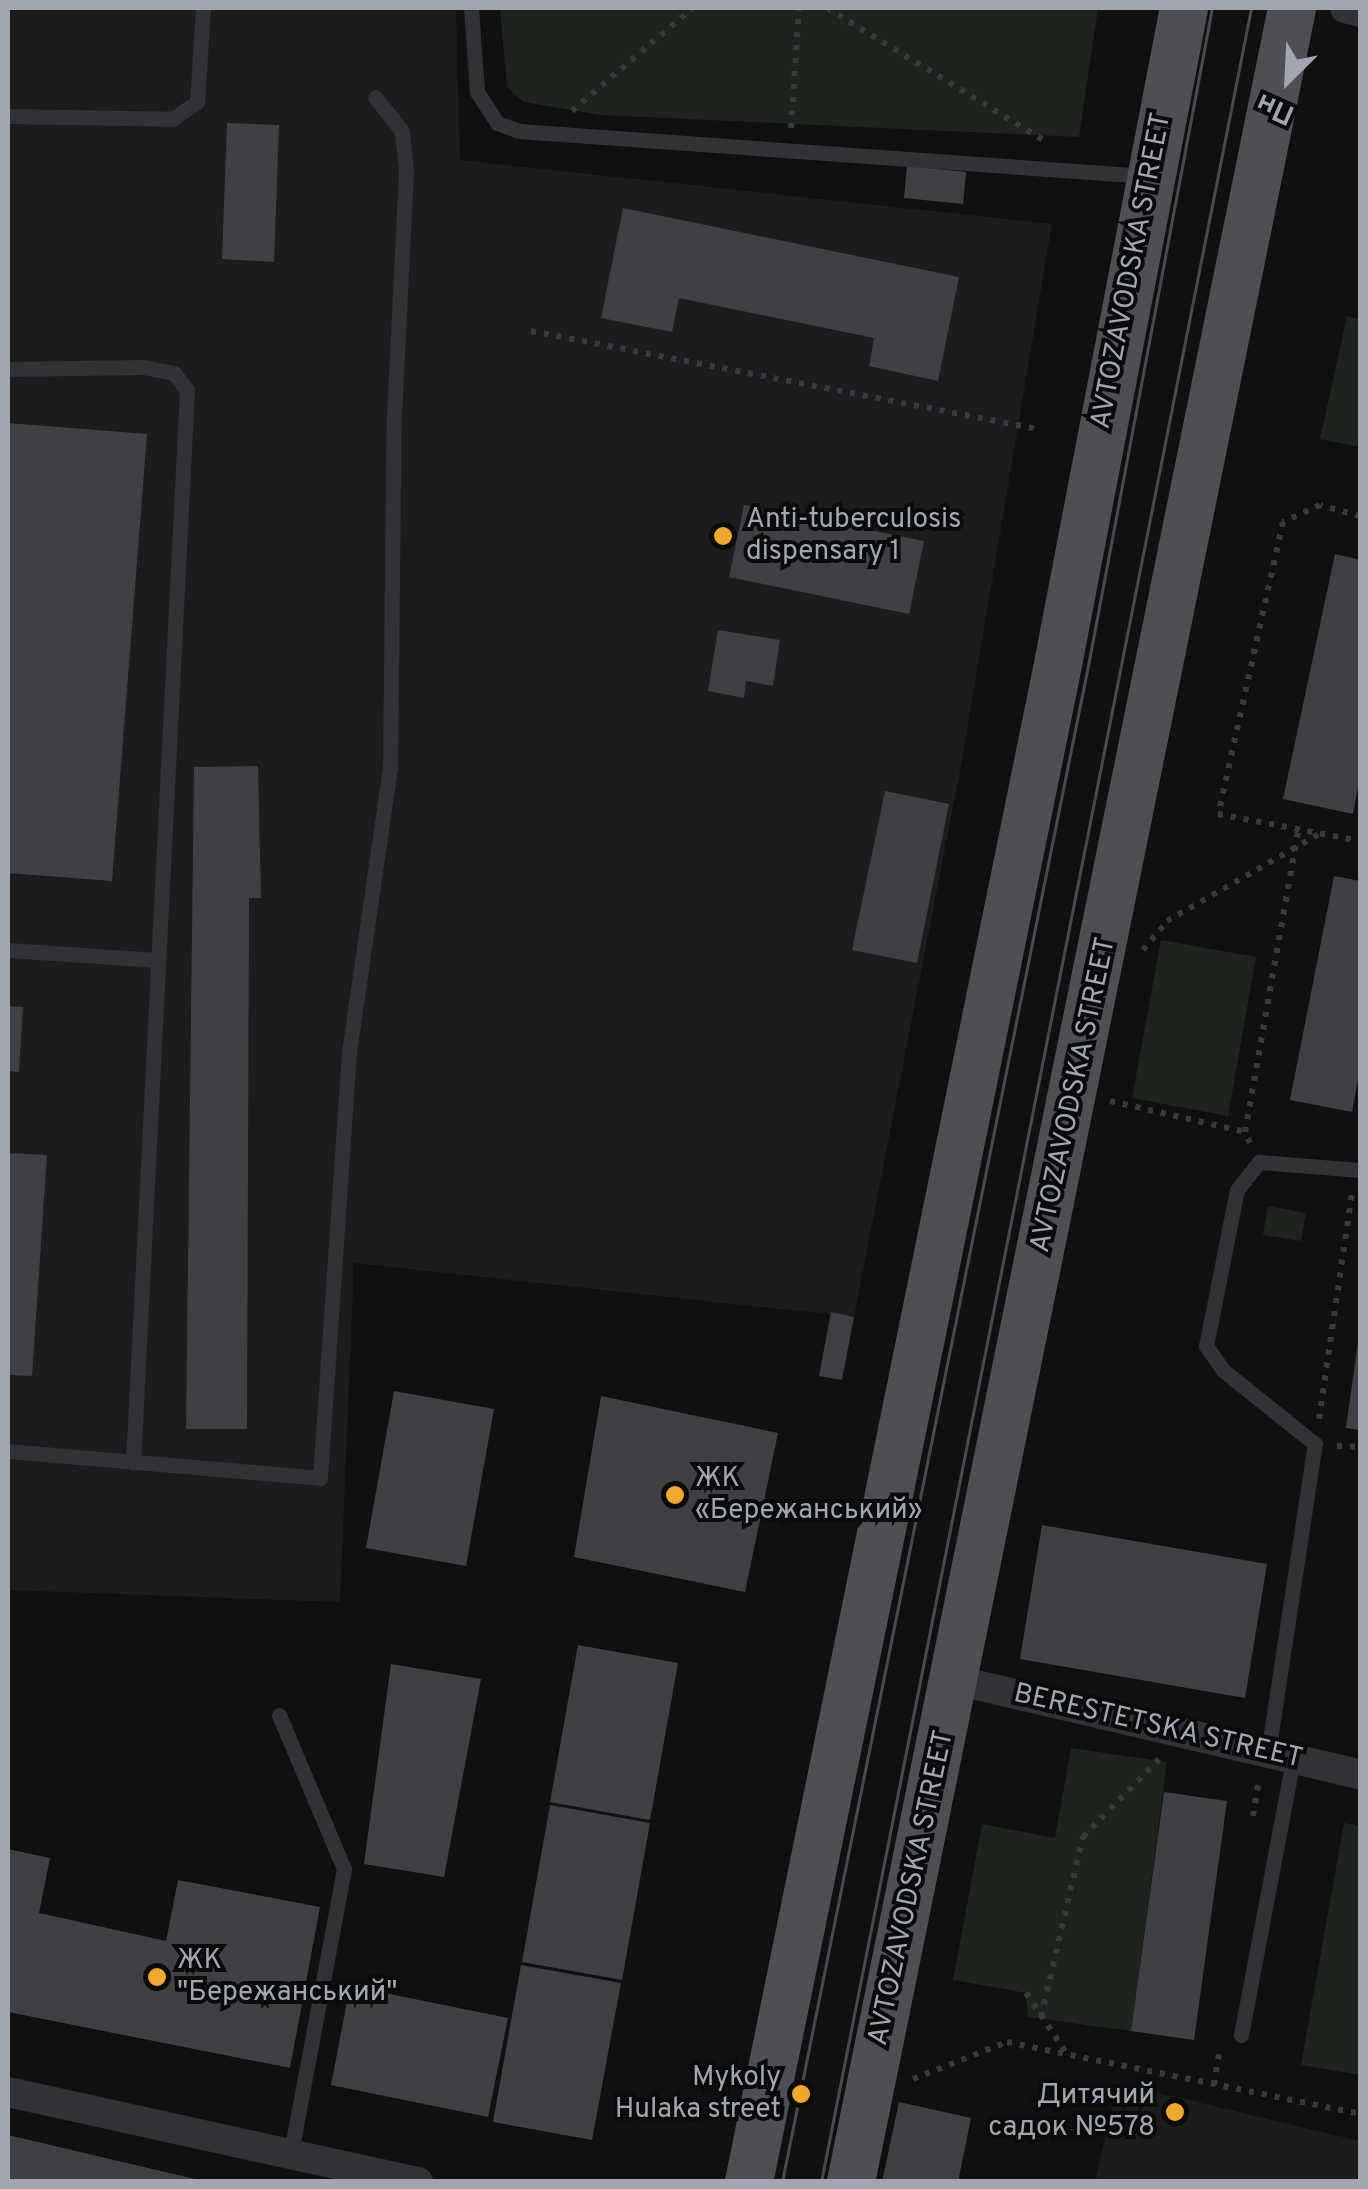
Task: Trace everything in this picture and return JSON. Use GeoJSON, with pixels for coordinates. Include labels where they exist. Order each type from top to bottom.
{"type":"FeatureCollection","features":[{"type":"Feature","properties":{"kind":"main road","name":"AVTOZAVODSKA STREET"},"geometry":{"type":"LineString","coordinates":[[749,2182],[1059,659],[1184,8]]}},
{"type":"Feature","properties":{"kind":"main road","name":"AVTOZAVODSKA STREET"},"geometry":{"type":"LineString","coordinates":[[851,2182],[1292,8]]}},
{"type":"Feature","properties":{"kind":"street"},"geometry":{"type":"LineString","coordinates":[[1345,8],[1360,12]]}},
{"type":"Feature","properties":{"kind":"street","name":"BERESTETSKA STREET"},"geometry":{"type":"LineString","coordinates":[[955,1680],[1360,1774]]}},
{"type":"Feature","properties":{"kind":"street"},"geometry":{"type":"LineString","coordinates":[[8,2092],[290,2157],[418,2182]]}},
{"type":"Feature","properties":{"kind":"lane"},"geometry":{"type":"LineString","coordinates":[[8,116],[172,119],[198,102],[203,8]]}},
{"type":"Feature","properties":{"kind":"lane"},"geometry":{"type":"LineString","coordinates":[[471,8],[483,108],[497,123],[548,133],[1088,168],[1150,177]]}},
{"type":"Feature","properties":{"kind":"lane"},"geometry":{"type":"LineString","coordinates":[[8,1451],[320,1478],[349,1052],[390,768],[394,416],[406,170],[402,130],[376,97]]}},
{"type":"Feature","properties":{"kind":"lane"},"geometry":{"type":"LineString","coordinates":[[8,369],[143,366],[174,373],[187,390],[133,1463]]}},
{"type":"Feature","properties":{"kind":"lane"},"geometry":{"type":"LineString","coordinates":[[8,950],[158,960]]}},
{"type":"Feature","properties":{"kind":"lane"},"geometry":{"type":"LineString","coordinates":[[1240,2035],[1281,1756],[1315,1444],[1223,1370],[1206,1346],[1237,1190],[1259,1162],[1358,1170]]}},
{"type":"Feature","properties":{"kind":"lane"},"geometry":{"type":"LineString","coordinates":[[279,1716],[344,1868],[290,2157]]}},
{"type":"Feature","properties":{"kind":"path"},"geometry":{"type":"LineString","coordinates":[[548,133],[692,8]]}},
{"type":"Feature","properties":{"kind":"path"},"geometry":{"type":"LineString","coordinates":[[790,149],[799,8]]}},
{"type":"Feature","properties":{"kind":"path"},"geometry":{"type":"LineString","coordinates":[[827,8],[1088,168]]}},
{"type":"Feature","properties":{"kind":"path"},"geometry":{"type":"LineString","coordinates":[[531,331],[1036,429]]}},
{"type":"Feature","properties":{"kind":"path"},"geometry":{"type":"LineString","coordinates":[[1360,516],[1320,505],[1284,522],[1218,814],[1360,841]]}},
{"type":"Feature","properties":{"kind":"path"},"geometry":{"type":"LineString","coordinates":[[1259,1162],[1245,1132],[1298,830]]}},
{"type":"Feature","properties":{"kind":"path"},"geometry":{"type":"LineString","coordinates":[[1134,963],[1166,920],[1320,834]]}},
{"type":"Feature","properties":{"kind":"path"},"geometry":{"type":"LineString","coordinates":[[1090,1096],[1245,1132]]}},
{"type":"Feature","properties":{"kind":"path"},"geometry":{"type":"LineString","coordinates":[[1358,1170],[1315,1444],[1360,1448]]}},
{"type":"Feature","properties":{"kind":"path"},"geometry":{"type":"LineString","coordinates":[[1041,2017],[1083,1836],[1184,1734]]}},
{"type":"Feature","properties":{"kind":"path"},"geometry":{"type":"LineString","coordinates":[[1026,1993],[1067,2054]]}},
{"type":"Feature","properties":{"kind":"path"},"geometry":{"type":"LineString","coordinates":[[898,2085],[1007,2042],[1360,2114]]}},
{"type":"Feature","properties":{"kind":"shaded area"},"geometry":{"type":"Polygon","coordinates":[[[8,8],[456,8],[460,160],[1052,224],[962,761],[854,1317],[354,1263],[340,1602],[8,1590],[8,8]]]}},
{"type":"Feature","properties":{"kind":"shaded area"},"geometry":{"type":"Polygon","coordinates":[[[500,8],[1098,8],[1079,137],[600,115],[524,102],[507,87],[500,8]]]}},
{"type":"Feature","properties":{"kind":"shaded area"},"geometry":{"type":"Polygon","coordinates":[[[1347,316],[1360,319],[1360,447],[1320,439],[1347,316]]]}},
{"type":"Feature","properties":{"kind":"shaded area"},"geometry":{"type":"Polygon","coordinates":[[[1161,940],[1256,957],[1228,1116],[1132,1098],[1161,940]]]}},
{"type":"Feature","properties":{"kind":"shaded area"},"geometry":{"type":"Polygon","coordinates":[[[1268,1206],[1306,1213],[1301,1241],[1263,1235],[1268,1206]]]}},
{"type":"Feature","properties":{"kind":"shaded area"},"geometry":{"type":"Polygon","coordinates":[[[1071,1748],[1167,1762],[1131,2031],[1028,2017],[1026,1993],[953,1980],[982,1824],[1055,1838],[1071,1748]]]}},
{"type":"Feature","properties":{"kind":"shaded area"},"geometry":{"type":"Polygon","coordinates":[[[1344,1823],[1360,1826],[1360,2075],[1301,2065],[1344,1823]]]}},
{"type":"Feature","properties":{"kind":"shaded area","name":"Дитячий садок №578"},"geometry":{"type":"Polygon","coordinates":[[[1118,2083],[1360,2141],[1360,2181],[1095,2181],[1118,2083]]]}},
{"type":"Feature","properties":{"kind":"building"},"geometry":{"type":"Polygon","coordinates":[[[227,123],[279,125],[274,262],[222,259],[227,123]]]}},
{"type":"Feature","properties":{"kind":"building"},"geometry":{"type":"Polygon","coordinates":[[[907,166],[966,172],[963,204],[904,198],[907,166]]]}},
{"type":"Feature","properties":{"kind":"building"},"geometry":{"type":"Polygon","coordinates":[[[623,208],[959,277],[938,381],[869,366],[874,338],[679,298],[672,332],[601,318],[623,208]]]}},
{"type":"Feature","properties":{"kind":"building"},"geometry":{"type":"Polygon","coordinates":[[[8,423],[147,434],[112,881],[8,873],[8,423]]]}},
{"type":"Feature","properties":{"kind":"building"},"geometry":{"type":"Polygon","coordinates":[[[744,505],[924,541],[909,614],[729,577],[744,505]]]}},
{"type":"Feature","properties":{"kind":"building"},"geometry":{"type":"Polygon","coordinates":[[[1335,554],[1360,560],[1360,777],[1353,814],[1283,799],[1335,554]]]}},
{"type":"Feature","properties":{"kind":"building"},"geometry":{"type":"Polygon","coordinates":[[[718,630],[780,640],[773,686],[746,681],[744,698],[708,691],[718,630]]]}},
{"type":"Feature","properties":{"kind":"building"},"geometry":{"type":"Polygon","coordinates":[[[258,766],[261,898],[249,898],[247,1429],[186,1429],[194,767],[258,766]]]}},
{"type":"Feature","properties":{"kind":"building"},"geometry":{"type":"Polygon","coordinates":[[[885,791],[949,804],[917,963],[852,950],[885,791]]]}},
{"type":"Feature","properties":{"kind":"building"},"geometry":{"type":"Polygon","coordinates":[[[1334,876],[1360,881],[1360,1068],[1352,1112],[1290,1100],[1334,876]]]}},
{"type":"Feature","properties":{"kind":"building"},"geometry":{"type":"Polygon","coordinates":[[[8,1006],[23,1007],[19,1072],[8,1071],[8,1006]]]}},
{"type":"Feature","properties":{"kind":"building"},"geometry":{"type":"Polygon","coordinates":[[[8,1153],[47,1155],[32,1376],[8,1375],[8,1153]]]}},
{"type":"Feature","properties":{"kind":"building"},"geometry":{"type":"Polygon","coordinates":[[[831,1312],[854,1317],[842,1380],[819,1376],[831,1312]]]}},
{"type":"Feature","properties":{"kind":"building"},"geometry":{"type":"Polygon","coordinates":[[[1360,1342],[1360,1430],[1346,1428],[1360,1342]]]}},
{"type":"Feature","properties":{"kind":"building"},"geometry":{"type":"Polygon","coordinates":[[[394,1391],[494,1409],[466,1566],[366,1548],[394,1391]]]}},
{"type":"Feature","properties":{"kind":"building","name":"ЖК «Бережанський»"},"geometry":{"type":"Polygon","coordinates":[[[601,1396],[778,1433],[745,1592],[574,1557],[601,1396]]]}},
{"type":"Feature","properties":{"kind":"building"},"geometry":{"type":"Polygon","coordinates":[[[1042,1525],[1267,1564],[1245,1698],[1020,1659],[1042,1525]]]}},
{"type":"Feature","properties":{"kind":"building"},"geometry":{"type":"Polygon","coordinates":[[[578,1645],[678,1663],[650,1820],[550,1802],[578,1645]]]}},
{"type":"Feature","properties":{"kind":"building"},"geometry":{"type":"Polygon","coordinates":[[[391,1664],[481,1679],[444,1877],[364,1864],[391,1664]]]}},
{"type":"Feature","properties":{"kind":"building"},"geometry":{"type":"Polygon","coordinates":[[[1164,1792],[1227,1801],[1194,2040],[1131,2031],[1164,1792]]]}},
{"type":"Feature","properties":{"kind":"building"},"geometry":{"type":"Polygon","coordinates":[[[550,1805],[650,1823],[622,1980],[522,1962],[550,1805]]]}},
{"type":"Feature","properties":{"kind":"building","name":"ЖК \"Бережанський\""},"geometry":{"type":"Polygon","coordinates":[[[8,1849],[50,1858],[39,1913],[166,1941],[178,1880],[320,1907],[290,2068],[8,2012],[8,1849]]]}},
{"type":"Feature","properties":{"kind":"building"},"geometry":{"type":"Polygon","coordinates":[[[521,1965],[621,1983],[592,2140],[493,2122],[521,1965]]]}},
{"type":"Feature","properties":{"kind":"building"},"geometry":{"type":"Polygon","coordinates":[[[350,1986],[508,2018],[488,2117],[331,2085],[350,1986]]]}},
{"type":"Feature","properties":{"kind":"building"},"geometry":{"type":"Polygon","coordinates":[[[899,2102],[971,2118],[958,2182],[882,2182],[899,2102]]]}},
{"type":"Feature","properties":{"kind":"building"},"geometry":{"type":"Polygon","coordinates":[[[8,2135],[199,2180],[8,2182],[8,2135]]]}},
{"type":"Feature","properties":{"kind":"tram line"},"geometry":{"type":"LineString","coordinates":[[782,2182],[1088,666],[1212,8]]}},
{"type":"Feature","properties":{"kind":"tram line"},"geometry":{"type":"LineString","coordinates":[[821,2182],[1251,8]]}},
{"type":"Feature","properties":{"kind":"place","name":"Anti-tuberculosis dispensary 1"},"geometry":{"type":"Point","coordinates":[723,536]}},
{"type":"Feature","properties":{"kind":"place","name":"ЖК «Бережанський»"},"geometry":{"type":"Point","coordinates":[675,1495]}},
{"type":"Feature","properties":{"kind":"place","name":"ЖК \"Бережанський\""},"geometry":{"type":"Point","coordinates":[157,1977]}},
{"type":"Feature","properties":{"kind":"place","name":"Mykoly Hulaka street"},"geometry":{"type":"Point","coordinates":[801,2094]}},
{"type":"Feature","properties":{"kind":"place","name":"Дитячий садок №578"},"geometry":{"type":"Point","coordinates":[1175,2112]}}]}
